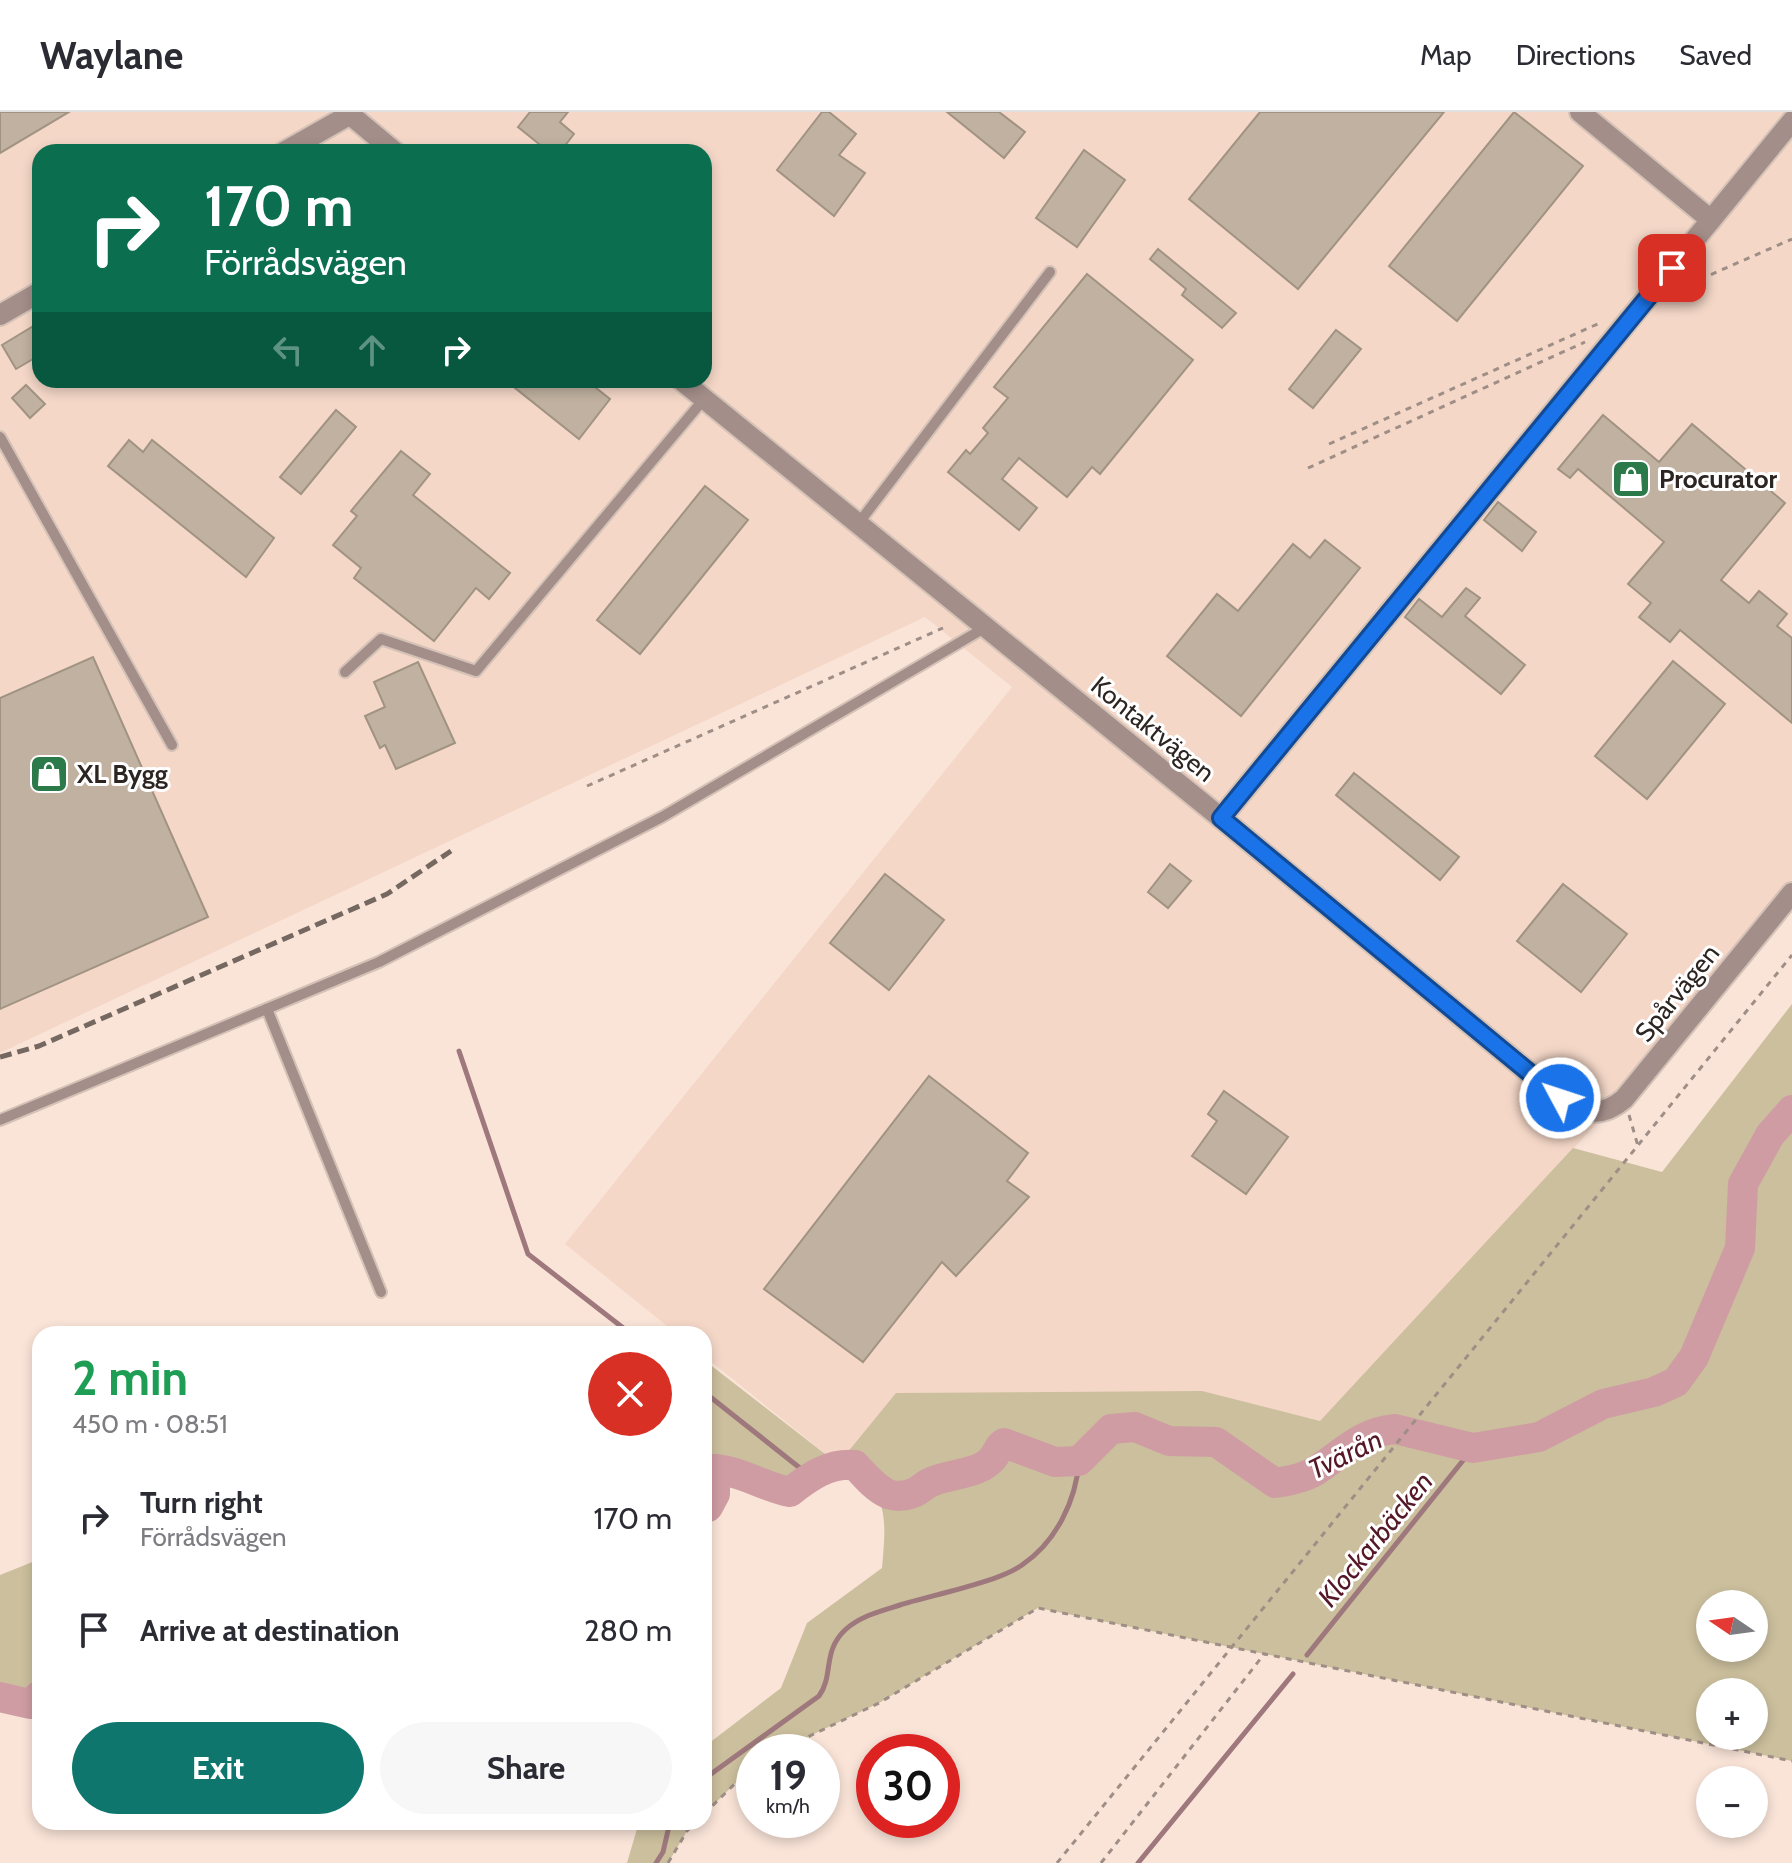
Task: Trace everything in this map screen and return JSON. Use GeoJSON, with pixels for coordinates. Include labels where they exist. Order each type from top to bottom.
{"type":"FeatureCollection","features":[{"type":"Feature","properties":{"kind":"street"},"geometry":{"type":"LineString","coordinates":[[1580,112],[1711,220]]}},
{"type":"Feature","properties":{"kind":"street"},"geometry":{"type":"LineString","coordinates":[[297,144],[348,114],[385,144]]}},
{"type":"Feature","properties":{"kind":"street"},"geometry":{"type":"LineString","coordinates":[[1221,818],[1792,121]]}},
{"type":"Feature","properties":{"kind":"street"},"geometry":{"type":"LineString","coordinates":[[0,315],[32,297]]}},
{"type":"Feature","properties":{"kind":"street","name":"Kontaktvägen"},"geometry":{"type":"LineString","coordinates":[[691,388],[1221,818],[1560,1098],[1594,1113]]}},
{"type":"Feature","properties":{"kind":"street","name":"Spårvägen"},"geometry":{"type":"LineString","coordinates":[[1594,1113],[1611,1110],[1624,1099],[1792,893]]}},
{"type":"Feature","properties":{"kind":"lane"},"geometry":{"type":"LineString","coordinates":[[858,524],[1050,272]]}},
{"type":"Feature","properties":{"kind":"lane"},"geometry":{"type":"LineString","coordinates":[[345,672],[381,639],[476,671],[704,399]]}},
{"type":"Feature","properties":{"kind":"lane"},"geometry":{"type":"LineString","coordinates":[[0,437],[172,745]]}},
{"type":"Feature","properties":{"kind":"lane"},"geometry":{"type":"LineString","coordinates":[[0,1120],[379,962],[662,817],[986,627]]}},
{"type":"Feature","properties":{"kind":"lane"},"geometry":{"type":"LineString","coordinates":[[267,1009],[381,1292]]}},
{"type":"Feature","properties":{"kind":"path"},"geometry":{"type":"LineString","coordinates":[[1674,291],[1792,239]]}},
{"type":"Feature","properties":{"kind":"path"},"geometry":{"type":"LineString","coordinates":[[1329,444],[1602,322]]}},
{"type":"Feature","properties":{"kind":"path"},"geometry":{"type":"LineString","coordinates":[[1308,468],[1585,342]]}},
{"type":"Feature","properties":{"kind":"path"},"geometry":{"type":"LineString","coordinates":[[587,786],[943,628]]}},
{"type":"Feature","properties":{"kind":"path"},"geometry":{"type":"LineString","coordinates":[[1057,1863],[1792,955]]}},
{"type":"Feature","properties":{"kind":"path"},"geometry":{"type":"LineString","coordinates":[[1624,1099],[1638,1146]]}},
{"type":"Feature","properties":{"kind":"path"},"geometry":{"type":"LineString","coordinates":[[814,1734],[879,1703],[1038,1608],[1792,1761]]}},
{"type":"Feature","properties":{"kind":"path"},"geometry":{"type":"LineString","coordinates":[[1101,1863],[1265,1653]]}},
{"type":"Feature","properties":{"kind":"path"},"geometry":{"type":"LineString","coordinates":[[712,1806],[736,1783]]}},
{"type":"Feature","properties":{"kind":"path"},"geometry":{"type":"LineString","coordinates":[[668,1863],[688,1830]]}},
{"type":"Feature","properties":{"kind":"shaded area"},"geometry":{"type":"Polygon","coordinates":[[[0,112],[1792,112],[1792,882],[1619,1099],[1321,1423],[838,1464],[712,1362],[712,1326],[667,1326],[565,1244],[1012,687],[925,617],[0,1053],[0,112]]]}},
{"type":"Feature","properties":{"kind":"shaded area"},"geometry":{"type":"Polygon","coordinates":[[[1792,1004],[1792,1761],[1738,1750],[1768,1750],[1768,1678],[1696,1678],[1696,1742],[1038,1608],[879,1703],[814,1734],[736,1734],[736,1783],[712,1806],[712,1741],[781,1688],[807,1623],[882,1568],[884,1524],[880,1501],[855,1465],[837,1466],[820,1472],[790,1492],[716,1469],[712,1500],[712,1366],[838,1464],[896,1393],[1202,1391],[1320,1421],[1573,1148],[1662,1172],[1792,1004]]]}},
{"type":"Feature","properties":{"kind":"shaded area"},"geometry":{"type":"Polygon","coordinates":[[[32,1562],[30,1704],[0,1697],[0,1575],[32,1562]]]}},
{"type":"Feature","properties":{"kind":"shaded area"},"geometry":{"type":"Polygon","coordinates":[[[637,1830],[688,1830],[668,1863],[627,1863],[637,1830]]]}},
{"type":"Feature","properties":{"kind":"building"},"geometry":{"type":"Polygon","coordinates":[[[0,112],[69,112],[0,153],[0,112]]]}},
{"type":"Feature","properties":{"kind":"building"},"geometry":{"type":"Polygon","coordinates":[[[530,112],[568,112],[560,122],[574,134],[566,144],[539,144],[518,127],[530,112]]]}},
{"type":"Feature","properties":{"kind":"building"},"geometry":{"type":"Polygon","coordinates":[[[822,112],[829,112],[856,134],[839,155],[865,173],[834,216],[777,170],[822,112]]]}},
{"type":"Feature","properties":{"kind":"building"},"geometry":{"type":"Polygon","coordinates":[[[947,112],[999,112],[1025,132],[1004,158],[947,112]]]}},
{"type":"Feature","properties":{"kind":"building"},"geometry":{"type":"Polygon","coordinates":[[[1260,112],[1444,112],[1298,289],[1189,199],[1260,112]]]}},
{"type":"Feature","properties":{"kind":"building"},"geometry":{"type":"Polygon","coordinates":[[[1514,112],[1583,166],[1457,321],[1389,266],[1514,112]]]}},
{"type":"Feature","properties":{"kind":"building"},"geometry":{"type":"Polygon","coordinates":[[[1084,150],[1125,180],[1077,247],[1036,218],[1084,150]]]}},
{"type":"Feature","properties":{"kind":"building"},"geometry":{"type":"Polygon","coordinates":[[[1158,249],[1236,313],[1222,328],[1182,295],[1186,289],[1150,259],[1158,249]]]}},
{"type":"Feature","properties":{"kind":"building"},"geometry":{"type":"Polygon","coordinates":[[[1087,274],[1193,360],[1100,474],[1092,467],[1067,497],[1019,458],[1002,479],[1037,508],[1019,530],[948,472],[966,450],[970,454],[988,433],[983,428],[1008,398],[994,387],[1087,274]]]}},
{"type":"Feature","properties":{"kind":"building"},"geometry":{"type":"Polygon","coordinates":[[[32,327],[32,360],[16,369],[2,345],[32,327]]]}},
{"type":"Feature","properties":{"kind":"building"},"geometry":{"type":"Polygon","coordinates":[[[1336,330],[1361,349],[1313,408],[1289,389],[1336,330]]]}},
{"type":"Feature","properties":{"kind":"building"},"geometry":{"type":"Polygon","coordinates":[[[26,385],[45,404],[30,418],[12,398],[26,385]]]}},
{"type":"Feature","properties":{"kind":"building"},"geometry":{"type":"Polygon","coordinates":[[[515,388],[596,388],[610,399],[579,439],[515,388]]]}},
{"type":"Feature","properties":{"kind":"building"},"geometry":{"type":"Polygon","coordinates":[[[336,410],[356,427],[301,494],[280,477],[336,410]]]}},
{"type":"Feature","properties":{"kind":"building"},"geometry":{"type":"Polygon","coordinates":[[[1603,415],[1659,462],[1692,424],[1785,503],[1721,580],[1749,603],[1759,591],[1787,614],[1777,626],[1792,638],[1792,723],[1680,630],[1670,642],[1639,617],[1651,603],[1628,584],[1664,542],[1578,469],[1570,478],[1558,469],[1603,415]]]}},
{"type":"Feature","properties":{"kind":"building"},"geometry":{"type":"Polygon","coordinates":[[[129,440],[143,452],[152,440],[274,538],[246,577],[108,466],[129,440]]]}},
{"type":"Feature","properties":{"kind":"building"},"geometry":{"type":"Polygon","coordinates":[[[401,451],[430,474],[413,495],[510,573],[489,599],[476,588],[434,641],[354,578],[361,568],[333,545],[357,516],[351,511],[401,451]]]}},
{"type":"Feature","properties":{"kind":"building"},"geometry":{"type":"Polygon","coordinates":[[[705,486],[748,520],[640,654],[597,620],[705,486]]]}},
{"type":"Feature","properties":{"kind":"building"},"geometry":{"type":"Polygon","coordinates":[[[1498,502],[1536,532],[1522,551],[1484,520],[1498,502]]]}},
{"type":"Feature","properties":{"kind":"building"},"geometry":{"type":"Polygon","coordinates":[[[1325,540],[1360,568],[1241,716],[1167,656],[1217,594],[1238,611],[1293,544],[1310,558],[1325,540]]]}},
{"type":"Feature","properties":{"kind":"building"},"geometry":{"type":"Polygon","coordinates":[[[1466,588],[1480,598],[1465,616],[1525,665],[1501,694],[1405,617],[1419,599],[1442,617],[1466,588]]]}},
{"type":"Feature","properties":{"kind":"building"},"geometry":{"type":"Polygon","coordinates":[[[93,657],[208,917],[0,1009],[0,698],[93,657]]]}},
{"type":"Feature","properties":{"kind":"building"},"geometry":{"type":"Polygon","coordinates":[[[1673,661],[1725,704],[1647,799],[1595,756],[1673,661]]]}},
{"type":"Feature","properties":{"kind":"building"},"geometry":{"type":"Polygon","coordinates":[[[418,662],[455,743],[396,769],[385,745],[380,748],[365,716],[385,707],[374,682],[418,662]]]}},
{"type":"Feature","properties":{"kind":"building"},"geometry":{"type":"Polygon","coordinates":[[[1354,773],[1459,857],[1440,880],[1336,795],[1354,773]]]}},
{"type":"Feature","properties":{"kind":"building"},"geometry":{"type":"Polygon","coordinates":[[[1170,864],[1191,881],[1168,908],[1148,892],[1170,864]]]}},
{"type":"Feature","properties":{"kind":"building"},"geometry":{"type":"Polygon","coordinates":[[[885,874],[944,920],[889,990],[830,943],[885,874]]]}},
{"type":"Feature","properties":{"kind":"building"},"geometry":{"type":"Polygon","coordinates":[[[1563,884],[1627,934],[1581,992],[1517,941],[1563,884]]]}},
{"type":"Feature","properties":{"kind":"building"},"geometry":{"type":"Polygon","coordinates":[[[929,1076],[1028,1153],[1007,1181],[1029,1197],[956,1276],[942,1262],[863,1362],[764,1289],[929,1076]]]}},
{"type":"Feature","properties":{"kind":"building"},"geometry":{"type":"Polygon","coordinates":[[[1224,1091],[1288,1137],[1246,1194],[1192,1156],[1217,1121],[1208,1114],[1224,1091]]]}},
{"type":"Feature","properties":{"kind":"waterway"},"geometry":{"type":"LineString","coordinates":[[459,1051],[528,1254],[621,1326]]}},
{"type":"Feature","properties":{"kind":"waterway","name":"Tvärån"},"geometry":{"type":"LineString","coordinates":[[712,1500],[715,1494],[715,1469],[790,1492],[820,1472],[837,1466],[855,1465],[879,1488],[888,1494],[900,1496],[987,1464],[1004,1443],[1055,1462],[1079,1461],[1111,1429],[1135,1427],[1169,1441],[1216,1442],[1275,1483],[1312,1473],[1353,1444],[1383,1431],[1395,1429],[1473,1448],[1539,1437],[1603,1404],[1654,1392],[1676,1382],[1694,1357],[1740,1248],[1743,1184],[1770,1135],[1792,1110]]}},
{"type":"Feature","properties":{"kind":"waterway"},"geometry":{"type":"LineString","coordinates":[[712,1398],[810,1476]]}},
{"type":"Feature","properties":{"kind":"waterway","name":"Klockarbäcken"},"geometry":{"type":"LineString","coordinates":[[1307,1655],[1473,1448]]}},
{"type":"Feature","properties":{"kind":"waterway"},"geometry":{"type":"LineString","coordinates":[[712,1773],[819,1696],[833,1647],[851,1625],[878,1612],[996,1577],[1034,1556],[1054,1533],[1069,1505],[1079,1461]]}},
{"type":"Feature","properties":{"kind":"waterway","name":"Klockarbäcken"},"geometry":{"type":"LineString","coordinates":[[1138,1863],[1293,1674]]}},
{"type":"Feature","properties":{"kind":"waterway","name":"Tvärån"},"geometry":{"type":"LineString","coordinates":[[0,1697],[32,1702]]}},
{"type":"Feature","properties":{"kind":"waterway"},"geometry":{"type":"LineString","coordinates":[[656,1863],[663,1852],[668,1830]]}},
{"type":"Feature","properties":{"kind":"railway"},"geometry":{"type":"LineString","coordinates":[[0,1057],[39,1046],[387,894],[451,851]]}},
{"type":"Feature","properties":{"kind":"place","name":"Procurator"},"geometry":{"type":"Point","coordinates":[1631,479]}},
{"type":"Feature","properties":{"kind":"place","name":"XL Bygg"},"geometry":{"type":"Point","coordinates":[49,774]}},
{"type":"Feature","properties":{"kind":"route"},"geometry":{"type":"LineString","coordinates":[[1560,1098],[1221,818],[1672,268]]}}]}
